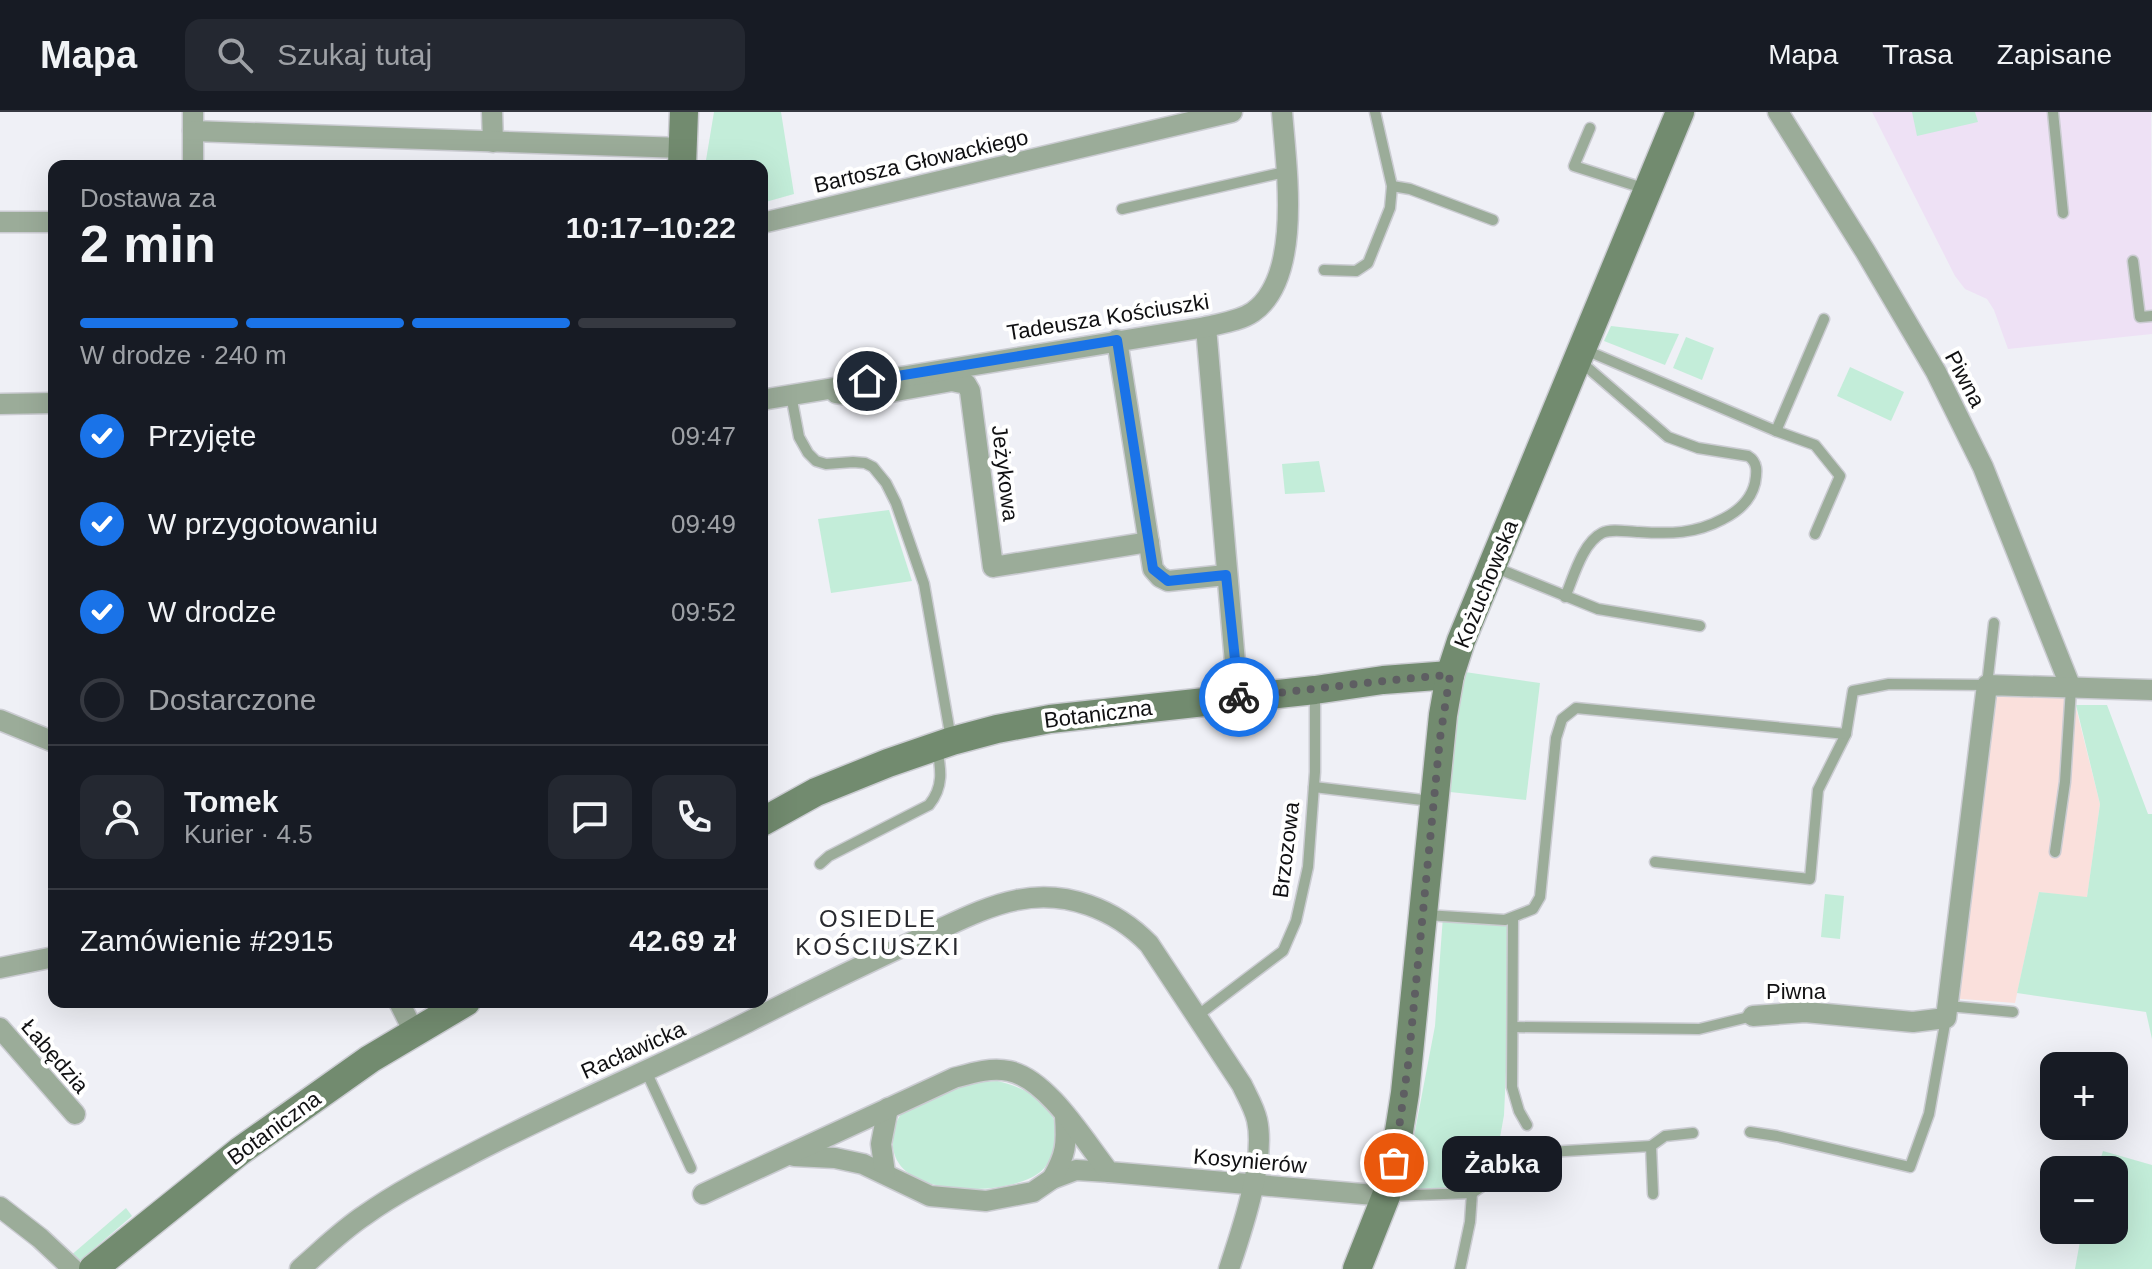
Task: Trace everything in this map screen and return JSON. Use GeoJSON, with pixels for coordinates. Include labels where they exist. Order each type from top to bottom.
{"type":"FeatureCollection","features":[{"type":"Feature","properties":{"kind":"main road"},"geometry":{"type":"LineString","coordinates":[[682,157],[684,112]]}},
{"type":"Feature","properties":{"kind":"main road","name":"Kożuchowska"},"geometry":{"type":"LineString","coordinates":[[1357,1269],[1386,1196],[1405,1093],[1443,715],[1450,675],[1461,641],[1680,112]]}},
{"type":"Feature","properties":{"kind":"main road","name":"Botaniczna"},"geometry":{"type":"LineString","coordinates":[[768,813],[944,743],[1050,719],[1450,675]]}},
{"type":"Feature","properties":{"kind":"main road"},"geometry":{"type":"LineString","coordinates":[[1392,679],[1410,685],[1427,696],[1443,715]]}},
{"type":"Feature","properties":{"kind":"main road","name":"Botaniczna"},"geometry":{"type":"LineString","coordinates":[[93,1269],[240,1151],[370,1059],[456,1008]]}},
{"type":"Feature","properties":{"kind":"street"},"geometry":{"type":"LineString","coordinates":[[492,112],[493,142]]}},
{"type":"Feature","properties":{"kind":"street","name":"Bartosza Głowackiego"},"geometry":{"type":"LineString","coordinates":[[768,222],[1232,112]]}},
{"type":"Feature","properties":{"kind":"street","name":"Tadeusza Kościuszki"},"geometry":{"type":"LineString","coordinates":[[768,399],[1206,327],[1242,318],[1255,311],[1273,292],[1285,257],[1282,112]]}},
{"type":"Feature","properties":{"kind":"street","name":"Piwna"},"geometry":{"type":"LineString","coordinates":[[1778,112],[1936,372],[1983,467],[2071,688]]}},
{"type":"Feature","properties":{"kind":"street"},"geometry":{"type":"LineString","coordinates":[[193,160],[193,122],[682,157]]}},
{"type":"Feature","properties":{"kind":"street"},"geometry":{"type":"LineString","coordinates":[[0,222],[48,222]]}},
{"type":"Feature","properties":{"kind":"street"},"geometry":{"type":"LineString","coordinates":[[1206,327],[1238,697]]}},
{"type":"Feature","properties":{"kind":"street"},"geometry":{"type":"LineString","coordinates":[[1117,340],[1153,569],[1168,581],[1226,575]]}},
{"type":"Feature","properties":{"kind":"street","name":"Jeżykowa"},"geometry":{"type":"LineString","coordinates":[[814,390],[863,397],[952,381],[966,384],[970,391],[993,567],[1149,542]]}},
{"type":"Feature","properties":{"kind":"street"},"geometry":{"type":"LineString","coordinates":[[0,404],[48,403]]}},
{"type":"Feature","properties":{"kind":"street"},"geometry":{"type":"LineString","coordinates":[[1947,1012],[1987,685],[2152,690]]}},
{"type":"Feature","properties":{"kind":"street"},"geometry":{"type":"LineString","coordinates":[[0,720],[48,740]]}},
{"type":"Feature","properties":{"kind":"street","name":"Racławicka"},"geometry":{"type":"LineString","coordinates":[[300,1269],[364,1215],[434,1173],[866,963],[965,918],[1008,902],[1035,898],[1087,904],[1130,926],[1149,944],[1242,1085],[1254,1109],[1259,1134],[1248,1214],[1229,1269]]}},
{"type":"Feature","properties":{"kind":"street"},"geometry":{"type":"LineString","coordinates":[[0,968],[48,958]]}},
{"type":"Feature","properties":{"kind":"street"},"geometry":{"type":"LineString","coordinates":[[402,1008],[414,1032]]}},
{"type":"Feature","properties":{"kind":"street","name":"Piwna"},"geometry":{"type":"LineString","coordinates":[[1753,1016],[1805,1012],[1913,1022],[1947,1012]]}},
{"type":"Feature","properties":{"kind":"street","name":"Łabędzia"},"geometry":{"type":"LineString","coordinates":[[0,1028],[75,1114]]}},
{"type":"Feature","properties":{"kind":"street","name":"Kosynierów"},"geometry":{"type":"LineString","coordinates":[[703,1194],[954,1078],[977,1071],[1001,1070],[1022,1075],[1039,1086],[1109,1172]]}},
{"type":"Feature","properties":{"kind":"street"},"geometry":{"type":"LineString","coordinates":[[885,1173],[881,1144],[888,1108]]}},
{"type":"Feature","properties":{"kind":"street"},"geometry":{"type":"LineString","coordinates":[[1052,1179],[1063,1161],[1067,1143],[1065,1116]]}},
{"type":"Feature","properties":{"kind":"street","name":"Kosynierów"},"geometry":{"type":"LineString","coordinates":[[786,1156],[835,1158],[863,1164],[930,1196],[986,1201],[1033,1192],[1052,1179],[1076,1170],[1386,1196]]}},
{"type":"Feature","properties":{"kind":"street"},"geometry":{"type":"LineString","coordinates":[[0,1207],[73,1269]]}},
{"type":"Feature","properties":{"kind":"lane"},"geometry":{"type":"LineString","coordinates":[[1324,270],[1356,271],[1368,263],[1390,208],[1392,186],[1375,112]]}},
{"type":"Feature","properties":{"kind":"lane"},"geometry":{"type":"LineString","coordinates":[[2053,112],[2063,213]]}},
{"type":"Feature","properties":{"kind":"lane"},"geometry":{"type":"LineString","coordinates":[[1590,128],[1574,166],[1647,190]]}},
{"type":"Feature","properties":{"kind":"lane"},"geometry":{"type":"LineString","coordinates":[[1122,209],[1285,172]]}},
{"type":"Feature","properties":{"kind":"lane"},"geometry":{"type":"LineString","coordinates":[[1392,186],[1410,189],[1493,220]]}},
{"type":"Feature","properties":{"kind":"lane"},"geometry":{"type":"LineString","coordinates":[[2133,261],[2140,317],[2152,316]]}},
{"type":"Feature","properties":{"kind":"lane"},"geometry":{"type":"LineString","coordinates":[[1776,431],[1824,319]]}},
{"type":"Feature","properties":{"kind":"lane"},"geometry":{"type":"LineString","coordinates":[[1579,353],[1815,445],[1840,476],[1815,534]]}},
{"type":"Feature","properties":{"kind":"lane"},"geometry":{"type":"LineString","coordinates":[[1565,597],[1586,551],[1603,532],[1670,534],[1710,527],[1744,504],[1752,494],[1757,470],[1753,459],[1748,456],[1698,448],[1668,437],[1634,410],[1579,353]]}},
{"type":"Feature","properties":{"kind":"lane"},"geometry":{"type":"LineString","coordinates":[[791,395],[799,437],[808,453],[816,461],[826,464],[853,462],[873,467],[896,503],[924,584],[944,743],[941,781],[929,805],[829,856],[820,864]]}},
{"type":"Feature","properties":{"kind":"lane"},"geometry":{"type":"LineString","coordinates":[[1492,566],[1598,609],[1700,626]]}},
{"type":"Feature","properties":{"kind":"lane"},"geometry":{"type":"LineString","coordinates":[[1655,862],[1810,879],[1818,790],[1846,734],[1853,691],[1889,684],[1987,685],[1994,623]]}},
{"type":"Feature","properties":{"kind":"lane"},"geometry":{"type":"LineString","coordinates":[[2055,852],[2065,782],[2071,688]]}},
{"type":"Feature","properties":{"kind":"lane","name":"Brzozowa"},"geometry":{"type":"LineString","coordinates":[[1197,1016],[1283,951],[1290,939],[1307,881],[1314,787],[1315,690]]}},
{"type":"Feature","properties":{"kind":"lane"},"geometry":{"type":"LineString","coordinates":[[1424,914],[1513,918],[1533,909],[1540,897],[1556,738],[1562,719],[1576,708],[1846,734]]}},
{"type":"Feature","properties":{"kind":"lane"},"geometry":{"type":"LineString","coordinates":[[1314,787],[1434,801]]}},
{"type":"Feature","properties":{"kind":"lane"},"geometry":{"type":"LineString","coordinates":[[1513,918],[1512,1087],[1527,1125]]}},
{"type":"Feature","properties":{"kind":"lane"},"geometry":{"type":"LineString","coordinates":[[1750,1132],[1910,1167],[1929,1114],[1947,1012],[2013,1012]]}},
{"type":"Feature","properties":{"kind":"lane"},"geometry":{"type":"LineString","coordinates":[[1514,1027],[1699,1029],[1753,1016]]}},
{"type":"Feature","properties":{"kind":"lane"},"geometry":{"type":"LineString","coordinates":[[645,1069],[691,1168]]}},
{"type":"Feature","properties":{"kind":"lane"},"geometry":{"type":"LineString","coordinates":[[1386,1196],[1472,1193],[1531,1153],[1651,1146],[1665,1136],[1693,1133]]}},
{"type":"Feature","properties":{"kind":"lane"},"geometry":{"type":"LineString","coordinates":[[1651,1146],[1653,1194]]}},
{"type":"Feature","properties":{"kind":"lane"},"geometry":{"type":"LineString","coordinates":[[1460,1269],[1470,1222],[1472,1193]]}},
{"type":"Feature","properties":{"kind":"shaded area"},"geometry":{"type":"Polygon","coordinates":[[[1872,112],[2151,112],[2152,334],[2008,349],[1987,299],[1965,289],[1955,276],[1872,112]]]}},
{"type":"Feature","properties":{"kind":"shaded area"},"geometry":{"type":"Polygon","coordinates":[[[1987,685],[2071,688],[2100,804],[2087,898],[2039,892],[2015,1003],[1949,998],[1987,685]]]}},
{"type":"Feature","properties":{"kind":"green space"},"geometry":{"type":"Polygon","coordinates":[[[714,112],[781,112],[794,194],[768,201],[768,160],[706,160],[714,112]]]}},
{"type":"Feature","properties":{"kind":"green space"},"geometry":{"type":"Polygon","coordinates":[[[1912,112],[1975,112],[1978,122],[1917,136],[1912,112]]]}},
{"type":"Feature","properties":{"kind":"green space"},"geometry":{"type":"Polygon","coordinates":[[[1611,326],[1679,334],[1665,365],[1604,341],[1611,326]]]}},
{"type":"Feature","properties":{"kind":"green space"},"geometry":{"type":"Polygon","coordinates":[[[1686,337],[1714,348],[1702,380],[1673,368],[1686,337]]]}},
{"type":"Feature","properties":{"kind":"green space"},"geometry":{"type":"Polygon","coordinates":[[[1850,367],[1904,392],[1891,421],[1837,396],[1850,367]]]}},
{"type":"Feature","properties":{"kind":"green space"},"geometry":{"type":"Polygon","coordinates":[[[1319,461],[1325,492],[1285,494],[1282,464],[1319,461]]]}},
{"type":"Feature","properties":{"kind":"green space"},"geometry":{"type":"Polygon","coordinates":[[[889,510],[912,581],[831,593],[818,519],[889,510]]]}},
{"type":"Feature","properties":{"kind":"green space"},"geometry":{"type":"Polygon","coordinates":[[[1465,672],[1540,683],[1526,800],[1450,792],[1465,672]]]}},
{"type":"Feature","properties":{"kind":"green space"},"geometry":{"type":"Polygon","coordinates":[[[2076,705],[2107,705],[2148,814],[2152,814],[2152,1039],[2146,1012],[2017,993],[2039,892],[2087,897],[2100,804],[2076,705]]]}},
{"type":"Feature","properties":{"kind":"green space"},"geometry":{"type":"Polygon","coordinates":[[[1825,894],[1844,896],[1840,939],[1821,937],[1825,894]]]}},
{"type":"Feature","properties":{"kind":"green space"},"geometry":{"type":"Polygon","coordinates":[[[1443,916],[1513,918],[1504,1115],[1498,1149],[1468,1187],[1417,1189],[1423,1154],[1411,1152],[1435,1026],[1443,916]]]}},
{"type":"Feature","properties":{"kind":"green space"},"geometry":{"type":"Polygon","coordinates":[[[997,1081],[1022,1089],[1051,1113],[1057,1136],[1051,1158],[1042,1170],[1017,1183],[975,1189],[935,1185],[918,1179],[904,1169],[895,1155],[893,1137],[903,1112],[967,1083],[997,1081]]]}},
{"type":"Feature","properties":{"kind":"green space"},"geometry":{"type":"Polygon","coordinates":[[[2103,1151],[2120,1156],[2101,1156],[2103,1151]]]}},
{"type":"Feature","properties":{"kind":"green space"},"geometry":{"type":"Polygon","coordinates":[[[2128,1158],[2152,1165],[2152,1269],[2075,1269],[2079,1244],[2128,1244],[2128,1158]]]}},
{"type":"Feature","properties":{"kind":"green space"},"geometry":{"type":"Polygon","coordinates":[[[126,1208],[132,1216],[76,1264],[69,1257],[126,1208]]]}},
{"type":"Feature","properties":{"kind":"way so far"},"geometry":{"type":"LineString","coordinates":[[1239,697],[1450,675],[1440,738],[1405,1093],[1394,1163]]}},
{"type":"Feature","properties":{"kind":"place","name":"Żabka"},"geometry":{"type":"Point","coordinates":[1394,1163]}},
{"type":"Feature","properties":{"kind":"district","name":"OSIEDLE KOŚCIUSZKI"},"geometry":{"type":"Point","coordinates":[878,932]}},
{"type":"Feature","properties":{"kind":"route"},"geometry":{"type":"LineString","coordinates":[[867,381],[1117,340],[1153,569],[1168,581],[1226,575],[1239,697]]}}]}
